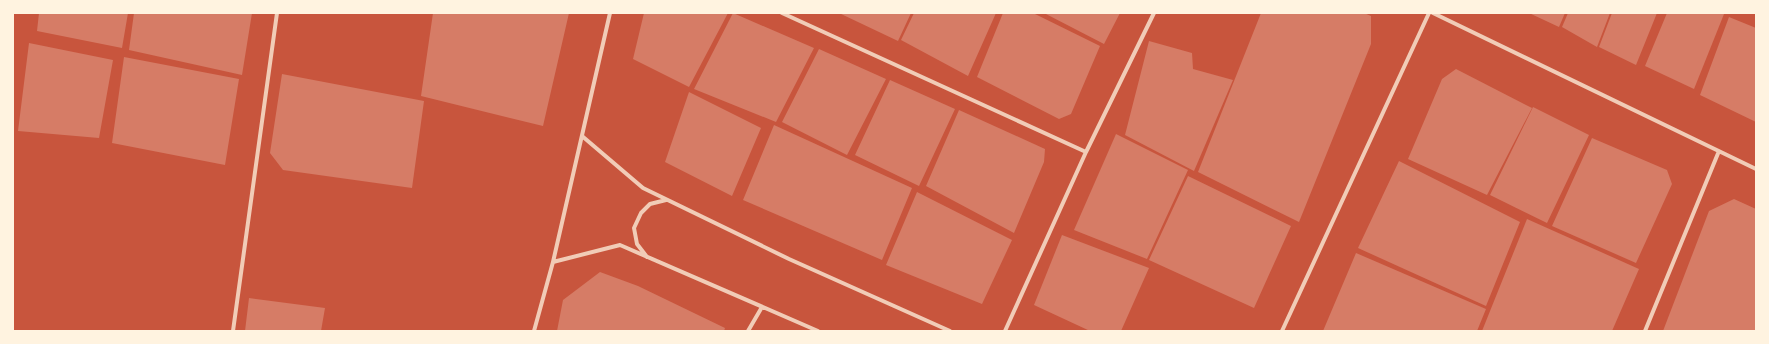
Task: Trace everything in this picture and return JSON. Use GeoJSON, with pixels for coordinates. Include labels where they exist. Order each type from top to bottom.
{"type":"FeatureCollection","features":[{"type":"Feature","properties":{"kind":"street"},"geometry":{"type":"LineString","coordinates":[[233,331],[277,13]]}},
{"type":"Feature","properties":{"kind":"street"},"geometry":{"type":"LineString","coordinates":[[534,331],[553,262],[610,13]]}},
{"type":"Feature","properties":{"kind":"street"},"geometry":{"type":"LineString","coordinates":[[782,13],[1086,152]]}},
{"type":"Feature","properties":{"kind":"street"},"geometry":{"type":"LineString","coordinates":[[1005,331],[1086,152],[1154,13]]}},
{"type":"Feature","properties":{"kind":"street"},"geometry":{"type":"LineString","coordinates":[[1282,331],[1429,13]]}},
{"type":"Feature","properties":{"kind":"street"},"geometry":{"type":"LineString","coordinates":[[1433,13],[1756,169]]}},
{"type":"Feature","properties":{"kind":"street"},"geometry":{"type":"LineString","coordinates":[[582,136],[643,188],[789,259],[950,331]]}},
{"type":"Feature","properties":{"kind":"street"},"geometry":{"type":"LineString","coordinates":[[1645,331],[1719,151]]}},
{"type":"Feature","properties":{"kind":"street"},"geometry":{"type":"LineString","coordinates":[[647,257],[637,244],[634,228],[641,213],[650,204],[666,200]]}},
{"type":"Feature","properties":{"kind":"street"},"geometry":{"type":"LineString","coordinates":[[553,262],[620,245],[818,331]]}},
{"type":"Feature","properties":{"kind":"street"},"geometry":{"type":"LineString","coordinates":[[748,331],[762,307]]}},
{"type":"Feature","properties":{"kind":"building"},"geometry":{"type":"Polygon","coordinates":[[[39,13],[128,13],[122,48],[37,31],[39,13]]]}},
{"type":"Feature","properties":{"kind":"building"},"geometry":{"type":"Polygon","coordinates":[[[134,13],[252,13],[242,75],[129,50],[134,13]]]}},
{"type":"Feature","properties":{"kind":"building"},"geometry":{"type":"Polygon","coordinates":[[[433,13],[569,13],[543,126],[421,96],[433,13]]]}},
{"type":"Feature","properties":{"kind":"building"},"geometry":{"type":"Polygon","coordinates":[[[644,13],[728,13],[689,87],[633,59],[644,13]]]}},
{"type":"Feature","properties":{"kind":"building"},"geometry":{"type":"Polygon","coordinates":[[[733,13],[814,48],[776,122],[694,89],[733,13]]]}},
{"type":"Feature","properties":{"kind":"building"},"geometry":{"type":"Polygon","coordinates":[[[839,13],[911,13],[898,41],[839,13]]]}},
{"type":"Feature","properties":{"kind":"building"},"geometry":{"type":"Polygon","coordinates":[[[914,13],[996,13],[968,76],[901,40],[914,13]]]}},
{"type":"Feature","properties":{"kind":"building"},"geometry":{"type":"Polygon","coordinates":[[[1003,13],[1033,13],[1100,46],[1071,114],[1059,119],[977,77],[1003,13]]]}},
{"type":"Feature","properties":{"kind":"building"},"geometry":{"type":"Polygon","coordinates":[[[1044,13],[1120,13],[1104,44],[1044,13]]]}},
{"type":"Feature","properties":{"kind":"building"},"geometry":{"type":"Polygon","coordinates":[[[1261,13],[1364,13],[1371,16],[1371,44],[1299,222],[1198,172],[1261,13]]]}},
{"type":"Feature","properties":{"kind":"building"},"geometry":{"type":"Polygon","coordinates":[[[1529,13],[1565,13],[1559,27],[1529,13]]]}},
{"type":"Feature","properties":{"kind":"building"},"geometry":{"type":"Polygon","coordinates":[[[1568,13],[1610,13],[1597,47],[1562,27],[1568,13]]]}},
{"type":"Feature","properties":{"kind":"building"},"geometry":{"type":"Polygon","coordinates":[[[1612,13],[1657,13],[1636,65],[1599,47],[1612,13]]]}},
{"type":"Feature","properties":{"kind":"building"},"geometry":{"type":"Polygon","coordinates":[[[1667,13],[1724,14],[1694,89],[1645,66],[1667,13]]]}},
{"type":"Feature","properties":{"kind":"building"},"geometry":{"type":"Polygon","coordinates":[[[1729,17],[1756,28],[1756,122],[1700,95],[1729,17]]]}},
{"type":"Feature","properties":{"kind":"building"},"geometry":{"type":"Polygon","coordinates":[[[1149,41],[1192,53],[1193,69],[1233,80],[1194,171],[1125,135],[1149,41]]]}},
{"type":"Feature","properties":{"kind":"building"},"geometry":{"type":"Polygon","coordinates":[[[29,43],[113,60],[99,138],[18,131],[29,43]]]}},
{"type":"Feature","properties":{"kind":"building"},"geometry":{"type":"Polygon","coordinates":[[[819,49],[886,79],[847,155],[782,122],[819,49]]]}},
{"type":"Feature","properties":{"kind":"building"},"geometry":{"type":"Polygon","coordinates":[[[124,57],[239,79],[225,165],[112,143],[124,57]]]}},
{"type":"Feature","properties":{"kind":"building"},"geometry":{"type":"Polygon","coordinates":[[[1456,69],[1532,108],[1487,195],[1408,159],[1442,79],[1456,69]]]}},
{"type":"Feature","properties":{"kind":"building"},"geometry":{"type":"Polygon","coordinates":[[[282,74],[424,101],[412,188],[283,170],[270,153],[282,74]]]}},
{"type":"Feature","properties":{"kind":"building"},"geometry":{"type":"Polygon","coordinates":[[[890,80],[955,109],[919,186],[855,155],[890,80]]]}},
{"type":"Feature","properties":{"kind":"building"},"geometry":{"type":"Polygon","coordinates":[[[689,92],[761,128],[732,196],[665,162],[689,92]]]}},
{"type":"Feature","properties":{"kind":"building"},"geometry":{"type":"Polygon","coordinates":[[[1533,107],[1589,135],[1547,223],[1490,195],[1533,107]]]}},
{"type":"Feature","properties":{"kind":"building"},"geometry":{"type":"Polygon","coordinates":[[[959,110],[1045,149],[1044,162],[1014,233],[926,186],[959,110]]]}},
{"type":"Feature","properties":{"kind":"building"},"geometry":{"type":"Polygon","coordinates":[[[774,125],[912,188],[882,260],[743,200],[774,125]]]}},
{"type":"Feature","properties":{"kind":"building"},"geometry":{"type":"Polygon","coordinates":[[[1116,134],[1188,170],[1147,259],[1074,230],[1116,134]]]}},
{"type":"Feature","properties":{"kind":"building"},"geometry":{"type":"Polygon","coordinates":[[[1592,138],[1667,170],[1672,184],[1636,263],[1552,226],[1592,138]]]}},
{"type":"Feature","properties":{"kind":"building"},"geometry":{"type":"Polygon","coordinates":[[[1399,161],[1520,222],[1486,306],[1358,248],[1399,161]]]}},
{"type":"Feature","properties":{"kind":"building"},"geometry":{"type":"Polygon","coordinates":[[[1188,176],[1291,226],[1254,308],[1149,260],[1188,176]]]}},
{"type":"Feature","properties":{"kind":"building"},"geometry":{"type":"Polygon","coordinates":[[[917,192],[1012,240],[982,304],[886,265],[917,192]]]}},
{"type":"Feature","properties":{"kind":"building"},"geometry":{"type":"Polygon","coordinates":[[[1734,199],[1756,209],[1756,331],[1663,331],[1709,211],[1734,199]]]}},
{"type":"Feature","properties":{"kind":"building"},"geometry":{"type":"Polygon","coordinates":[[[1527,219],[1639,269],[1612,331],[1482,331],[1527,219]]]}},
{"type":"Feature","properties":{"kind":"building"},"geometry":{"type":"Polygon","coordinates":[[[1062,235],[1149,268],[1121,331],[1090,331],[1034,305],[1062,235]]]}},
{"type":"Feature","properties":{"kind":"building"},"geometry":{"type":"Polygon","coordinates":[[[1356,253],[1486,309],[1477,331],[1323,331],[1356,253]]]}},
{"type":"Feature","properties":{"kind":"building"},"geometry":{"type":"Polygon","coordinates":[[[600,272],[638,286],[725,328],[724,331],[557,331],[563,300],[600,272]]]}},
{"type":"Feature","properties":{"kind":"building"},"geometry":{"type":"Polygon","coordinates":[[[249,298],[325,308],[321,331],[245,331],[249,298]]]}}]}
